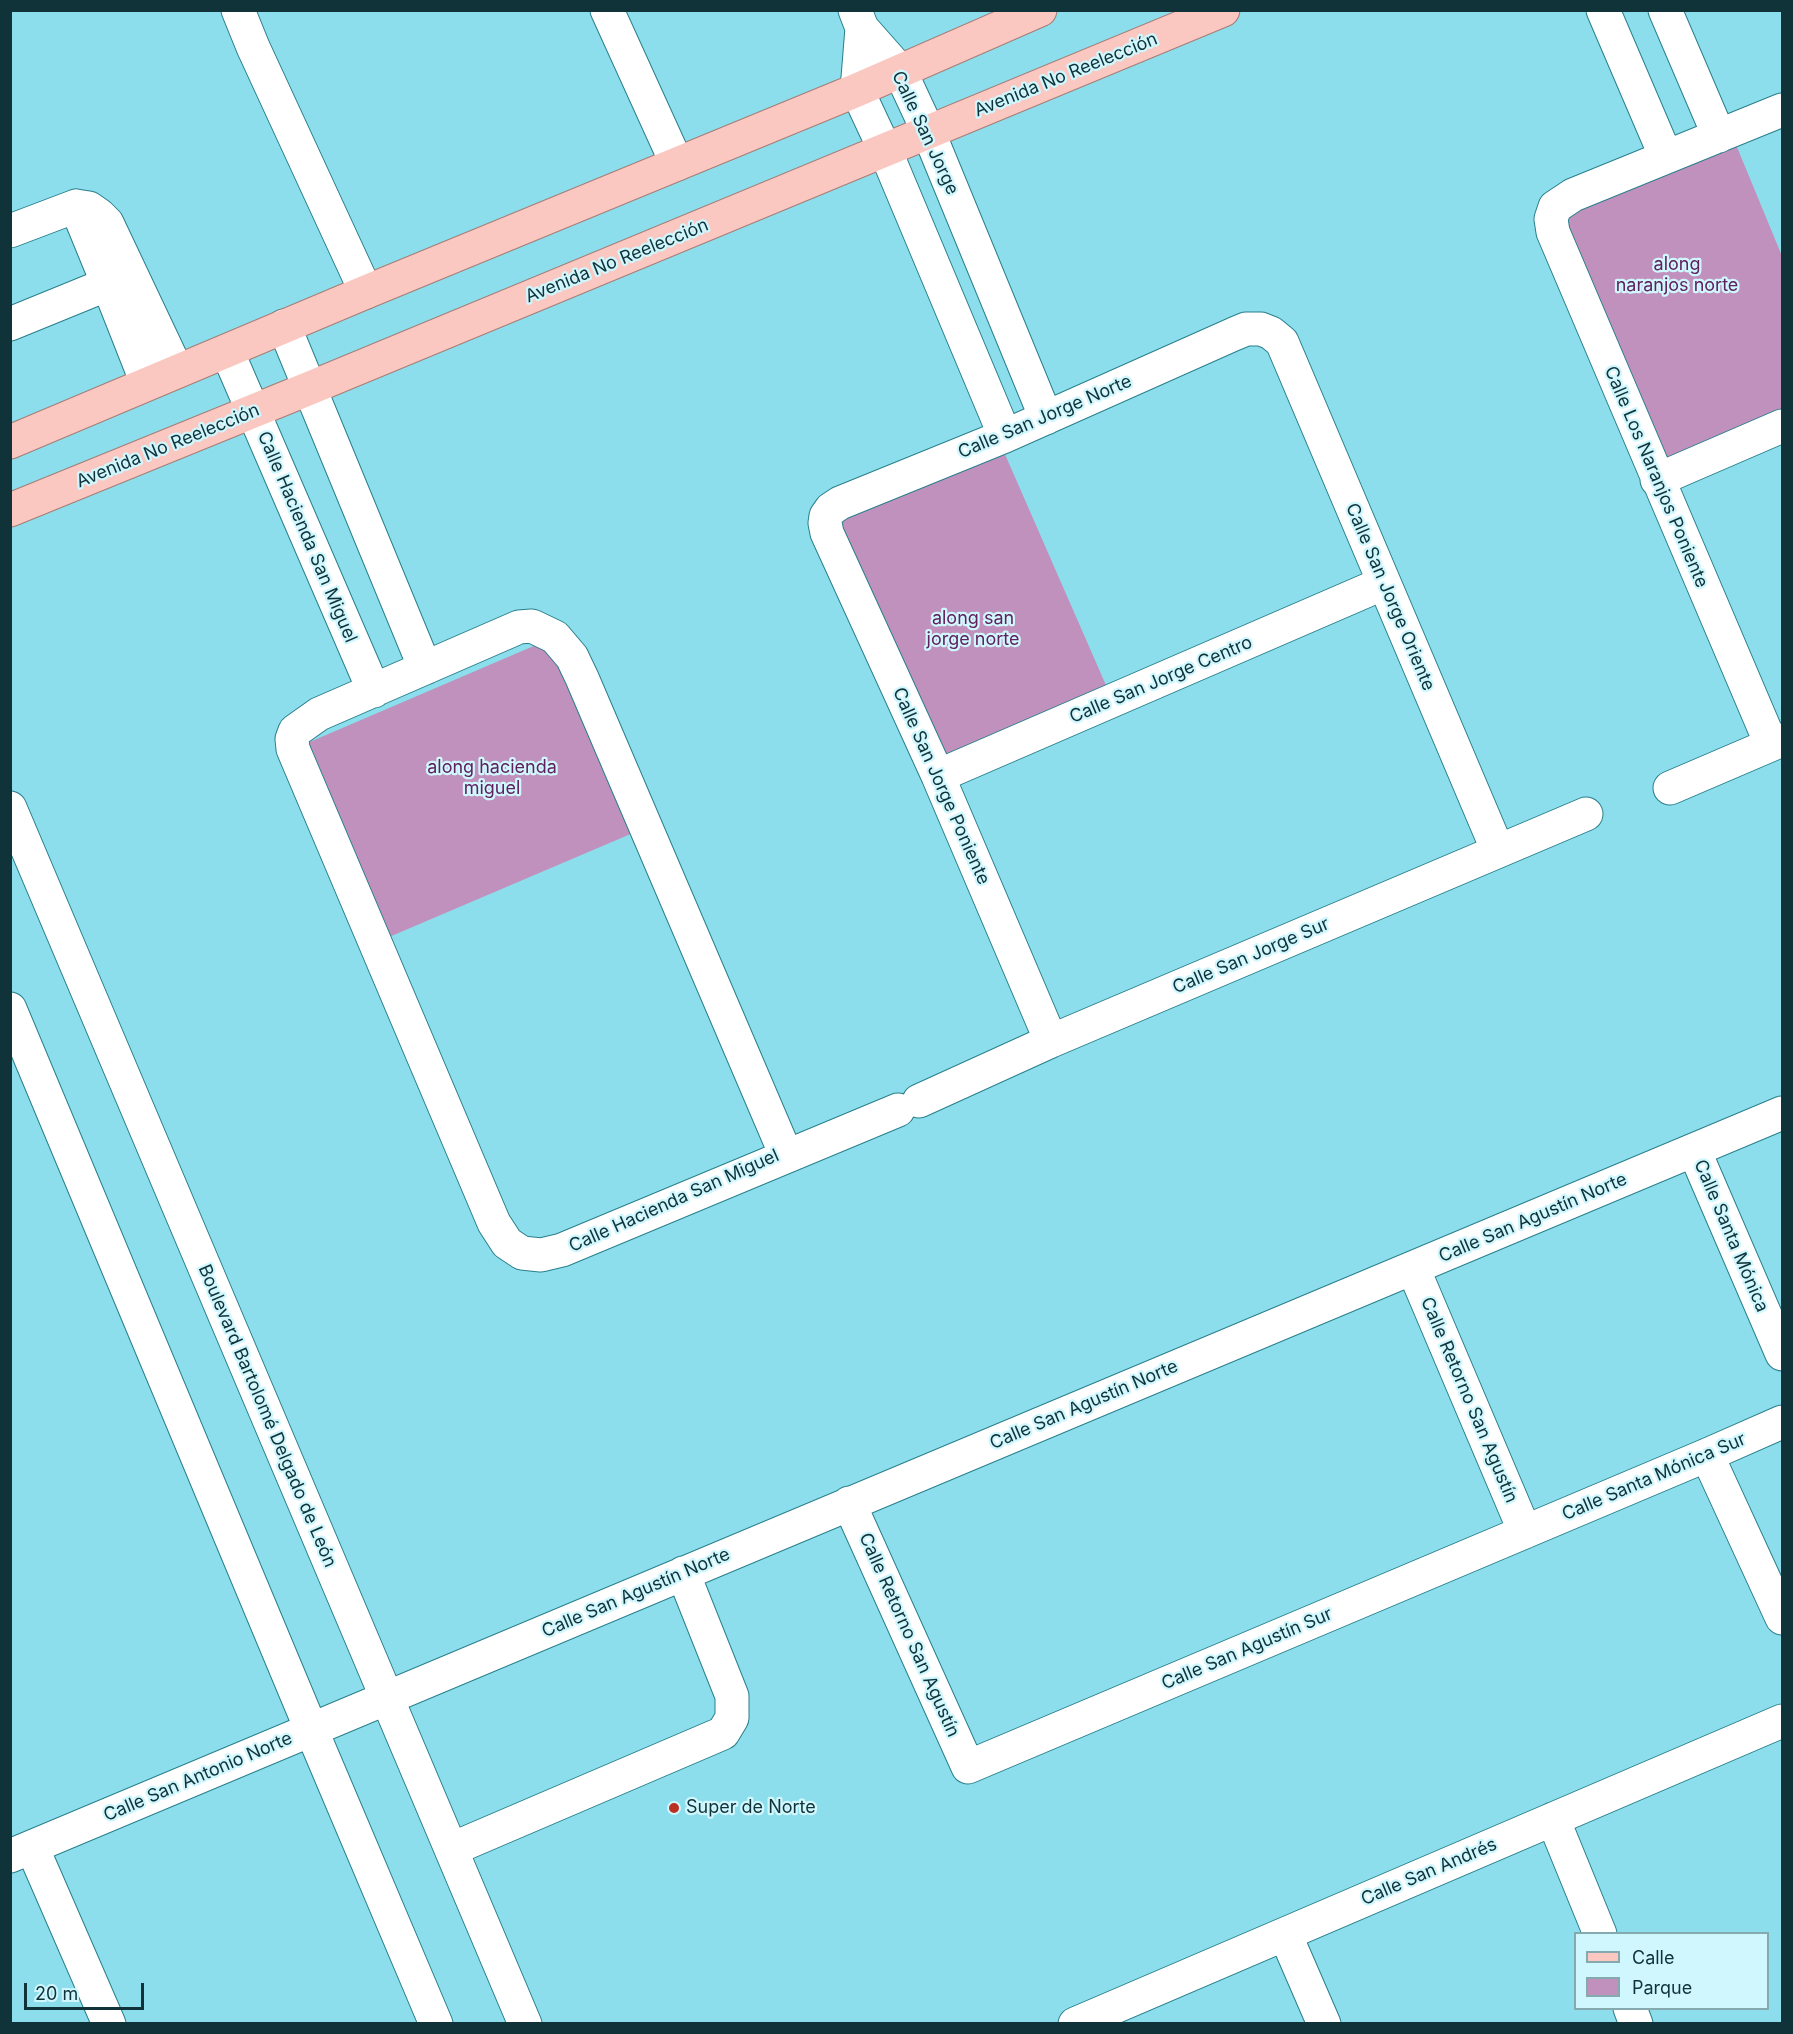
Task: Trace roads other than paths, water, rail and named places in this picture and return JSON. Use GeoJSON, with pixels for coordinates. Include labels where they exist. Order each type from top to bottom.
{"type":"FeatureCollection","features":[{"type":"Feature","properties":{"kind":"main road"},"geometry":{"type":"LineString","coordinates":[[10,442],[284,326],[857,90],[1040,10]]}},
{"type":"Feature","properties":{"kind":"main road","name":"Avenida No Reelección"},"geometry":{"type":"LineString","coordinates":[[10,510],[1223,10]]}},
{"type":"Feature","properties":{"kind":"street"},"geometry":{"type":"LineString","coordinates":[[238,10],[366,292]]}},
{"type":"Feature","properties":{"kind":"street"},"geometry":{"type":"LineString","coordinates":[[607,10],[677,164]]}},
{"type":"Feature","properties":{"kind":"street"},"geometry":{"type":"LineString","coordinates":[[1603,10],[1666,157],[1782,110]]}},
{"type":"Feature","properties":{"kind":"street"},"geometry":{"type":"LineString","coordinates":[[1665,10],[1719,135]]}},
{"type":"Feature","properties":{"kind":"street","name":"Calle San Jorge"},"geometry":{"type":"LineString","coordinates":[[858,19],[900,71],[928,131],[1046,417]]}},
{"type":"Feature","properties":{"kind":"street","name":"Calle San Jorge"},"geometry":{"type":"LineString","coordinates":[[858,19],[857,90],[885,150],[1005,436]]}},
{"type":"Feature","properties":{"kind":"street","name":"Calle Los Naranjos Poniente"},"geometry":{"type":"LineString","coordinates":[[1666,157],[1563,200],[1555,207],[1551,219],[1552,232],[1657,480],[1777,742]]}},
{"type":"Feature","properties":{"kind":"street"},"geometry":{"type":"LineString","coordinates":[[76,206],[147,383]]}},
{"type":"Feature","properties":{"kind":"street"},"geometry":{"type":"LineString","coordinates":[[10,231],[76,206],[89,208],[99,215],[107,223],[177,371]]}},
{"type":"Feature","properties":{"kind":"street"},"geometry":{"type":"LineString","coordinates":[[10,324],[108,284]]}},
{"type":"Feature","properties":{"kind":"street"},"geometry":{"type":"LineString","coordinates":[[284,326],[425,668]]}},
{"type":"Feature","properties":{"kind":"street","name":"Calle San Jorge Norte"},"geometry":{"type":"LineString","coordinates":[[827,533],[826,516],[840,503],[1005,436],[1246,329],[1261,329],[1271,333],[1282,342]]}},
{"type":"Feature","properties":{"kind":"street","name":"Calle San Jorge Oriente"},"geometry":{"type":"LineString","coordinates":[[1282,342],[1498,851]]}},
{"type":"Feature","properties":{"kind":"street","name":"Calle Hacienda San Miguel"},"geometry":{"type":"LineString","coordinates":[[226,351],[374,691]]}},
{"type":"Feature","properties":{"kind":"street"},"geometry":{"type":"LineString","coordinates":[[1657,480],[1782,426]]}},
{"type":"Feature","properties":{"kind":"street","name":"Calle San Jorge Poniente"},"geometry":{"type":"LineString","coordinates":[[827,533],[938,776],[1051,1041]]}},
{"type":"Feature","properties":{"kind":"street","name":"Calle San Jorge Centro"},"geometry":{"type":"LineString","coordinates":[[938,776],[1384,583]]}},
{"type":"Feature","properties":{"kind":"street","name":"Calle Hacienda San Miguel"},"geometry":{"type":"LineString","coordinates":[[532,626],[555,637],[572,657],[786,1155],[562,1250],[541,1255],[522,1253],[507,1243],[494,1223],[293,749],[292,739],[295,731],[319,714],[425,668],[519,627],[532,626]]}},
{"type":"Feature","properties":{"kind":"street"},"geometry":{"type":"LineString","coordinates":[[1670,788],[1777,742]]}},
{"type":"Feature","properties":{"kind":"street","name":"Boulevard Bartolomé Delgado de León"},"geometry":{"type":"LineString","coordinates":[[10,808],[525,2024]]}},
{"type":"Feature","properties":{"kind":"street","name":"Calle San Jorge Sur"},"geometry":{"type":"LineString","coordinates":[[786,1155],[908,1106],[1051,1041],[1586,814]]}},
{"type":"Feature","properties":{"kind":"street"},"geometry":{"type":"LineString","coordinates":[[10,1009],[436,2024]]}},
{"type":"Feature","properties":{"kind":"street","name":"Calle San Agustín Norte"},"geometry":{"type":"LineString","coordinates":[[386,1697],[1782,1113]]}},
{"type":"Feature","properties":{"kind":"street","name":"Calle Santa Mónica"},"geometry":{"type":"LineString","coordinates":[[1694,1150],[1782,1354]]}},
{"type":"Feature","properties":{"kind":"street","name":"Calle Retorno San Agustín"},"geometry":{"type":"LineString","coordinates":[[1413,1268],[1525,1532]]}},
{"type":"Feature","properties":{"kind":"street","name":"Calle Santa Mónica Sur"},"geometry":{"type":"LineString","coordinates":[[1525,1532],[1782,1422]]}},
{"type":"Feature","properties":{"kind":"street"},"geometry":{"type":"LineString","coordinates":[[1707,1455],[1782,1618]]}},
{"type":"Feature","properties":{"kind":"street","name":"Calle Retorno San Agustín"},"geometry":{"type":"LineString","coordinates":[[849,1503],[968,1767]]}},
{"type":"Feature","properties":{"kind":"street","name":"Calle San Agustín Sur"},"geometry":{"type":"LineString","coordinates":[[968,1767],[1525,1532]]}},
{"type":"Feature","properties":{"kind":"street"},"geometry":{"type":"LineString","coordinates":[[452,1848],[723,1733],[732,1718],[732,1696],[682,1573]]}},
{"type":"Feature","properties":{"kind":"street","name":"Calle San Antonio Norte"},"geometry":{"type":"LineString","coordinates":[[21,1851],[386,1697]]}},
{"type":"Feature","properties":{"kind":"street","name":"Calle San Andrés"},"geometry":{"type":"LineString","coordinates":[[1075,2024],[1782,1721]]}},
{"type":"Feature","properties":{"kind":"street"},"geometry":{"type":"LineString","coordinates":[[1553,1819],[1599,1932]]}},
{"type":"Feature","properties":{"kind":"street"},"geometry":{"type":"LineString","coordinates":[[21,1851],[109,2024]]}},
{"type":"Feature","properties":{"kind":"street"},"geometry":{"type":"LineString","coordinates":[[1285,1934],[1324,2024]]}},
{"type":"Feature","properties":{"kind":"place","name":"Super de Norte"},"geometry":{"type":"Point","coordinates":[674,1808]}},
{"type":"Feature","properties":{"kind":"park label","name":"along naranjos norte"},"geometry":{"type":"Point","coordinates":[1677,275]}},
{"type":"Feature","properties":{"kind":"park label","name":"along san jorge norte"},"geometry":{"type":"Point","coordinates":[973,629]}},
{"type":"Feature","properties":{"kind":"park label","name":"along hacienda miguel"},"geometry":{"type":"Point","coordinates":[492,778]}}]}
